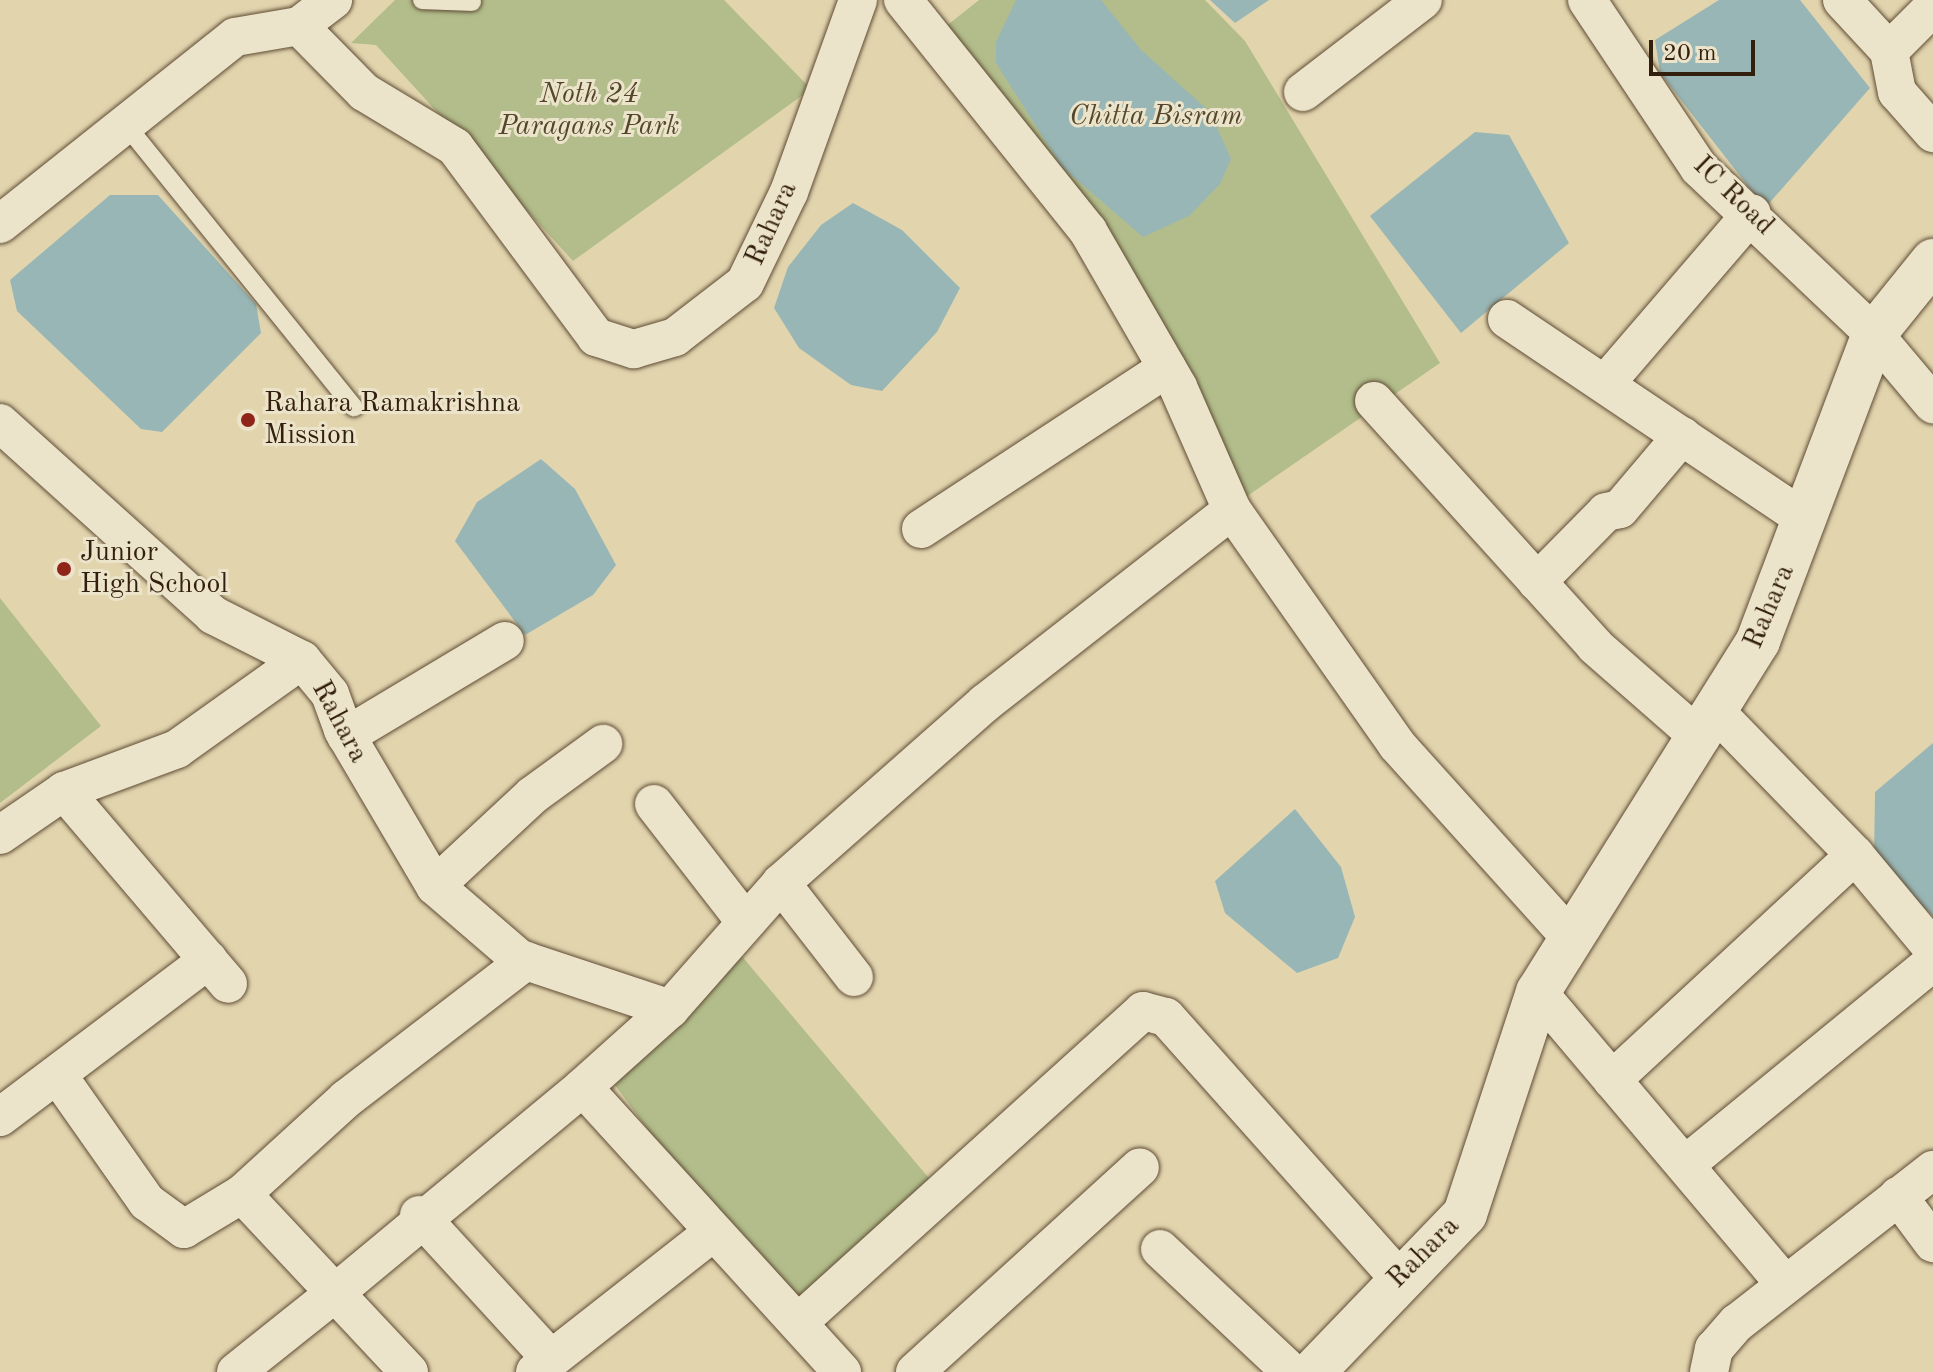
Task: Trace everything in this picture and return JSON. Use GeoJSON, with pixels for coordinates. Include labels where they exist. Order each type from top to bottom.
{"type":"FeatureCollection","features":[{"type":"Feature","properties":{"kind":"street"},"geometry":{"type":"LineString","coordinates":[[0,224],[235,37],[299,26],[333,0]]}},
{"type":"Feature","properties":{"kind":"street","name":"Rahara"},"geometry":{"type":"LineString","coordinates":[[299,26],[364,92],[455,147],[596,337],[634,349],[675,337],[745,283],[789,192],[858,0]]}},
{"type":"Feature","properties":{"kind":"street"},"geometry":{"type":"LineString","coordinates":[[903,0],[1088,231],[1167,368],[1232,510],[1397,745],[1568,935]]}},
{"type":"Feature","properties":{"kind":"street"},"geometry":{"type":"LineString","coordinates":[[1303,92],[1423,0]]}},
{"type":"Feature","properties":{"kind":"street","name":"IC Road"},"geometry":{"type":"LineString","coordinates":[[1587,0],[1699,168],[1752,213],[1874,334],[1933,404]]}},
{"type":"Feature","properties":{"kind":"street"},"geometry":{"type":"LineString","coordinates":[[1842,0],[1889,51],[1897,92],[1933,133]]}},
{"type":"Feature","properties":{"kind":"street"},"geometry":{"type":"LineString","coordinates":[[1889,51],[1933,7]]}},
{"type":"Feature","properties":{"kind":"street"},"geometry":{"type":"LineString","coordinates":[[1605,384],[1752,213]]}},
{"type":"Feature","properties":{"kind":"street","name":"Rahara"},"geometry":{"type":"LineString","coordinates":[[1313,1372],[1398,1277],[1465,1214],[1538,992],[1568,935],[1708,725],[1758,641],[1874,334],[1933,261]]}},
{"type":"Feature","properties":{"kind":"street"},"geometry":{"type":"LineString","coordinates":[[1507,319],[1806,520]]}},
{"type":"Feature","properties":{"kind":"street"},"geometry":{"type":"LineString","coordinates":[[921,529],[1167,368]]}},
{"type":"Feature","properties":{"kind":"street"},"geometry":{"type":"LineString","coordinates":[[1374,401],[1595,646],[1708,725],[1855,855],[1933,949]]}},
{"type":"Feature","properties":{"kind":"street","name":"Rahara"},"geometry":{"type":"LineString","coordinates":[[0,423],[213,615],[302,660],[330,694],[346,736],[435,886],[526,961],[670,1009]]}},
{"type":"Feature","properties":{"kind":"street"},"geometry":{"type":"LineString","coordinates":[[1537,582],[1606,512],[1620,509],[1682,436]]}},
{"type":"Feature","properties":{"kind":"street"},"geometry":{"type":"LineString","coordinates":[[240,1371],[335,1293],[419,1215],[583,1087],[615,1050],[670,1009],[744,920],[781,883],[985,703],[1232,510]]}},
{"type":"Feature","properties":{"kind":"street"},"geometry":{"type":"LineString","coordinates":[[346,736],[505,641]]}},
{"type":"Feature","properties":{"kind":"street"},"geometry":{"type":"LineString","coordinates":[[0,835],[64,791],[177,749],[302,660]]}},
{"type":"Feature","properties":{"kind":"street"},"geometry":{"type":"LineString","coordinates":[[435,886],[533,795],[603,744]]}},
{"type":"Feature","properties":{"kind":"street"},"geometry":{"type":"LineString","coordinates":[[0,1117],[218,972],[64,791]]}},
{"type":"Feature","properties":{"kind":"street"},"geometry":{"type":"LineString","coordinates":[[654,804],[744,920]]}},
{"type":"Feature","properties":{"kind":"street"},"geometry":{"type":"LineString","coordinates":[[1612,1080],[1855,855]]}},
{"type":"Feature","properties":{"kind":"street"},"geometry":{"type":"LineString","coordinates":[[781,883],[854,977]]}},
{"type":"Feature","properties":{"kind":"street"},"geometry":{"type":"LineString","coordinates":[[59,1077],[165,1222],[184,1229],[242,1194],[346,1099],[526,961]]}},
{"type":"Feature","properties":{"kind":"street"},"geometry":{"type":"LineString","coordinates":[[1685,1165],[1933,962]]}},
{"type":"Feature","properties":{"kind":"street"},"geometry":{"type":"LineString","coordinates":[[1538,992],[1785,1284]]}},
{"type":"Feature","properties":{"kind":"street"},"geometry":{"type":"LineString","coordinates":[[799,1322],[1143,1011],[1166,1017],[1398,1277]]}},
{"type":"Feature","properties":{"kind":"street"},"geometry":{"type":"LineString","coordinates":[[583,1087],[710,1235],[799,1322],[842,1372]]}},
{"type":"Feature","properties":{"kind":"street"},"geometry":{"type":"LineString","coordinates":[[915,1372],[1140,1167]]}},
{"type":"Feature","properties":{"kind":"street"},"geometry":{"type":"LineString","coordinates":[[1709,1372],[1714,1349],[1737,1323],[1933,1170]]}},
{"type":"Feature","properties":{"kind":"street"},"geometry":{"type":"LineString","coordinates":[[242,1194],[409,1372]]}},
{"type":"Feature","properties":{"kind":"street"},"geometry":{"type":"LineString","coordinates":[[1898,1196],[1933,1243]]}},
{"type":"Feature","properties":{"kind":"street"},"geometry":{"type":"LineString","coordinates":[[419,1215],[543,1366],[710,1235]]}},
{"type":"Feature","properties":{"kind":"street"},"geometry":{"type":"LineString","coordinates":[[1160,1249],[1291,1372]]}},
{"type":"Feature","properties":{"kind":"lane"},"geometry":{"type":"LineString","coordinates":[[422,0],[472,2]]}},
{"type":"Feature","properties":{"kind":"lane"},"geometry":{"type":"LineString","coordinates":[[126,125],[354,408]]}},
{"type":"Feature","properties":{"kind":"green space","name":"Noth 24 Paragans Park"},"geometry":{"type":"Polygon","coordinates":[[[395,0],[724,0],[811,89],[573,261],[376,45],[351,43],[395,0]]]}},
{"type":"Feature","properties":{"kind":"green space","name":"Chitta Bisram"},"geometry":{"type":"Polygon","coordinates":[[[979,0],[1205,0],[1245,41],[1440,363],[1240,501],[940,31],[979,0]]]}},
{"type":"Feature","properties":{"kind":"green space"},"geometry":{"type":"Polygon","coordinates":[[[0,598],[101,726],[0,803],[0,598]]]}},
{"type":"Feature","properties":{"kind":"green space"},"geometry":{"type":"Polygon","coordinates":[[[735,948],[933,1183],[799,1307],[716,1222],[615,1085],[735,948]]]}},
{"type":"Feature","properties":{"kind":"water"},"geometry":{"type":"Polygon","coordinates":[[[1016,0],[1101,0],[1141,50],[1210,112],[1231,159],[1220,184],[1189,216],[1143,237],[1062,167],[996,63],[996,42],[1016,0]]]}},
{"type":"Feature","properties":{"kind":"water"},"geometry":{"type":"Polygon","coordinates":[[[1210,0],[1269,0],[1235,23],[1210,0]]]}},
{"type":"Feature","properties":{"kind":"water"},"geometry":{"type":"Polygon","coordinates":[[[1719,0],[1800,0],[1870,88],[1765,208],[1660,73],[1655,40],[1719,0]]]}},
{"type":"Feature","properties":{"kind":"water"},"geometry":{"type":"Polygon","coordinates":[[[1475,132],[1509,135],[1569,243],[1461,333],[1370,216],[1475,132]]]}},
{"type":"Feature","properties":{"kind":"water"},"geometry":{"type":"Polygon","coordinates":[[[110,195],[158,195],[256,304],[261,333],[162,432],[141,429],[17,311],[10,280],[110,195]]]}},
{"type":"Feature","properties":{"kind":"water"},"geometry":{"type":"Polygon","coordinates":[[[853,203],[902,230],[960,288],[937,332],[882,391],[851,385],[799,348],[774,308],[788,267],[821,225],[853,203]]]}},
{"type":"Feature","properties":{"kind":"water"},"geometry":{"type":"Polygon","coordinates":[[[541,459],[575,489],[616,565],[593,595],[525,635],[455,541],[477,502],[541,459]]]}},
{"type":"Feature","properties":{"kind":"water"},"geometry":{"type":"Polygon","coordinates":[[[1933,743],[1933,916],[1874,860],[1875,792],[1933,743]]]}},
{"type":"Feature","properties":{"kind":"water"},"geometry":{"type":"Polygon","coordinates":[[[1295,809],[1341,867],[1355,917],[1338,958],[1297,973],[1225,913],[1215,881],[1295,809]]]}},
{"type":"Feature","properties":{"kind":"place","name":"Rahara Ramakrishna Mission"},"geometry":{"type":"Point","coordinates":[248,420]}},
{"type":"Feature","properties":{"kind":"place","name":"Junior High School"},"geometry":{"type":"Point","coordinates":[64,569]}}]}
